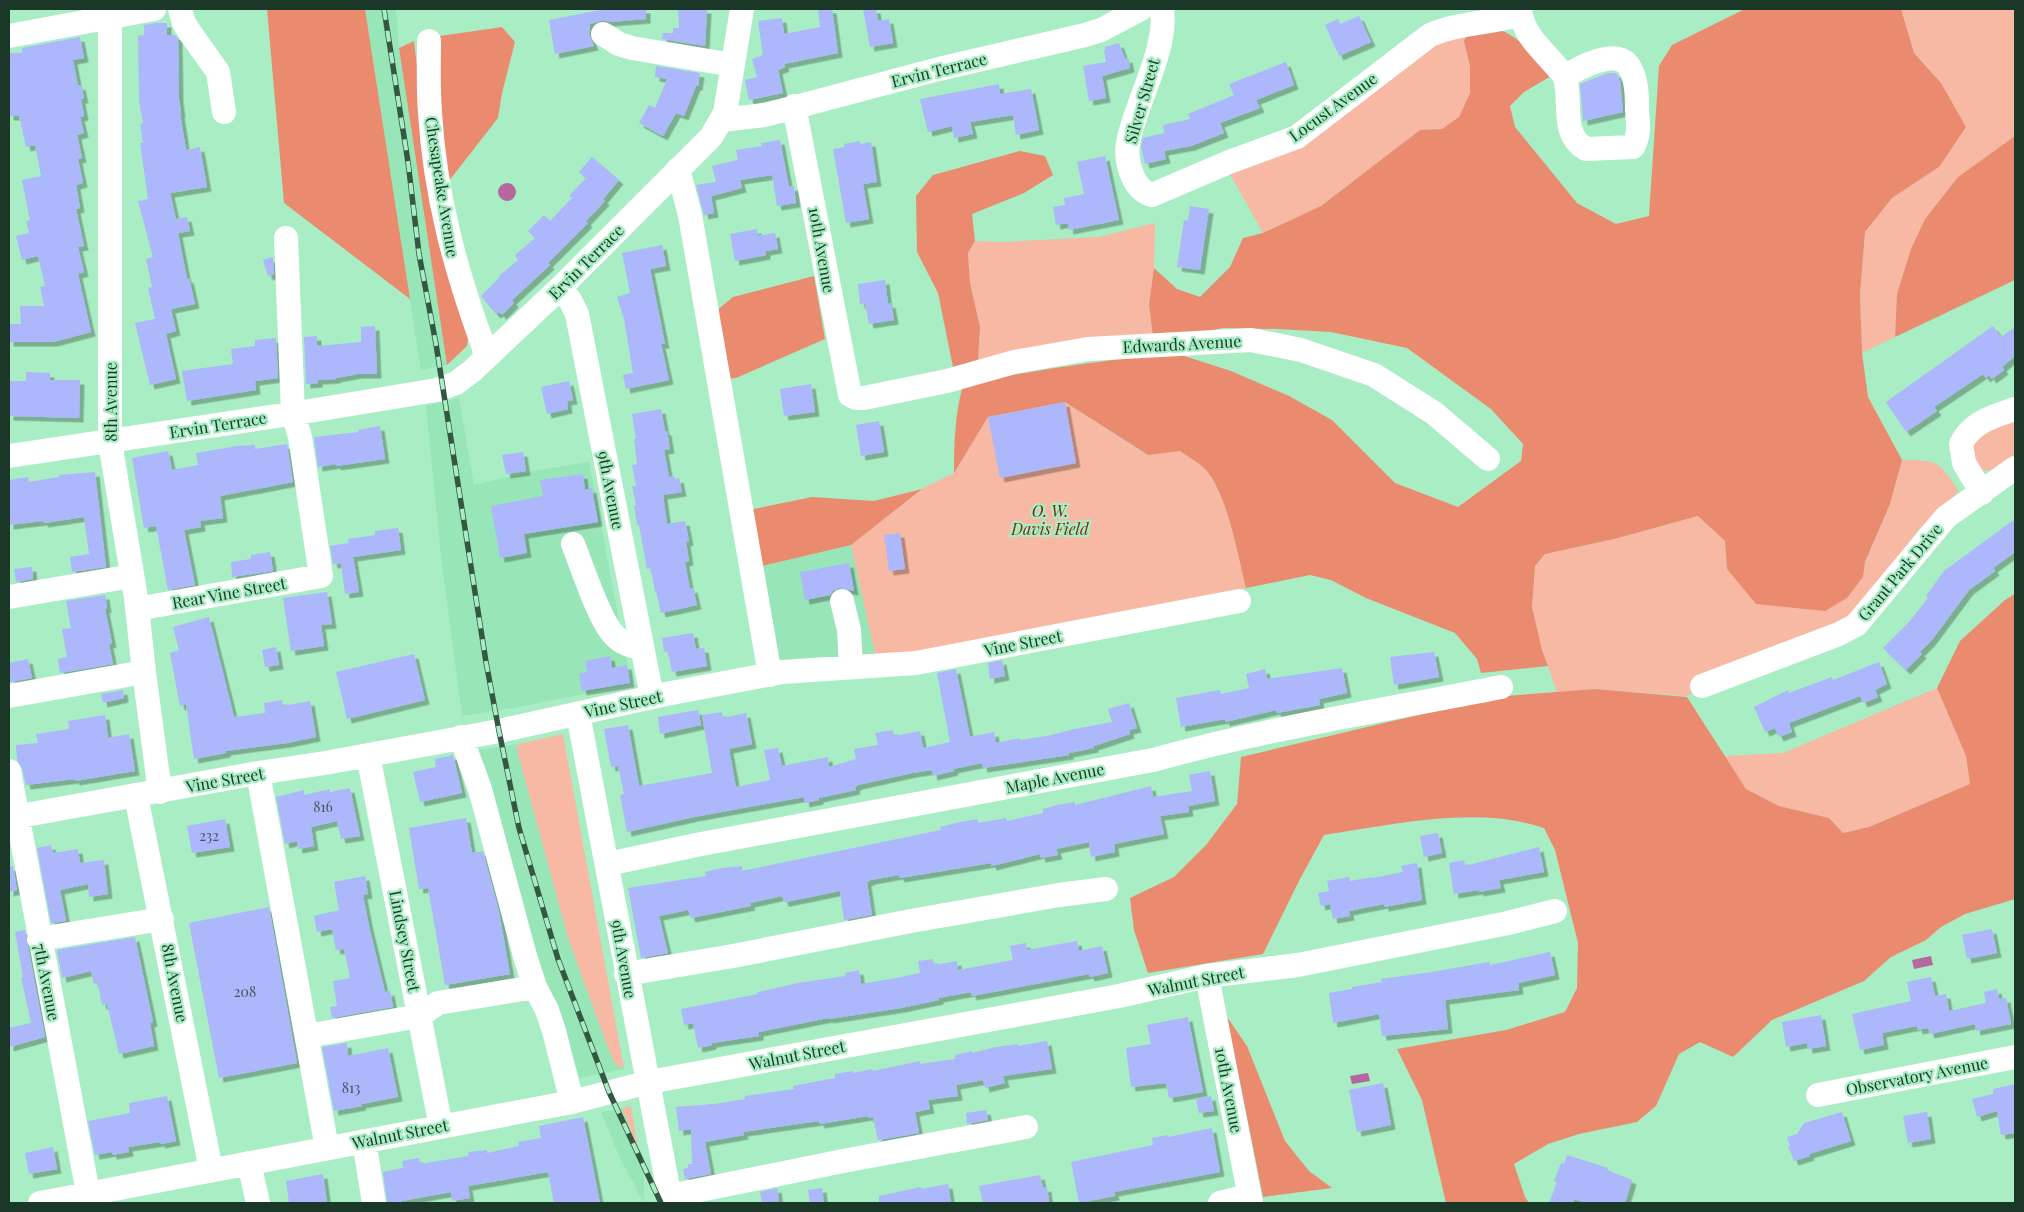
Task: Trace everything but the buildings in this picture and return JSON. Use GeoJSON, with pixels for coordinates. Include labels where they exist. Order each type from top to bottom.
{"type":"FeatureCollection","features":[{"type":"Feature","properties":{"kind":"street"},"geometry":{"type":"LineString","coordinates":[[9,36],[111,12],[154,9]]}},
{"type":"Feature","properties":{"kind":"street"},"geometry":{"type":"LineString","coordinates":[[180,9],[190,34],[218,72],[224,112]]}},
{"type":"Feature","properties":{"kind":"street"},"geometry":{"type":"LineString","coordinates":[[722,120],[726,110],[742,9]]}},
{"type":"Feature","properties":{"kind":"street","name":"Ervin Terrace"},"geometry":{"type":"LineString","coordinates":[[9,456],[110,442],[437,390],[456,383],[486,358],[559,289],[711,137],[722,120],[738,120],[765,114],[939,69],[1085,35],[1101,30],[1141,9]]}},
{"type":"Feature","properties":{"kind":"street","name":"Silver Street"},"geometry":{"type":"LineString","coordinates":[[1142,191],[1128,164],[1128,144],[1157,48],[1163,23],[1162,9]]}},
{"type":"Feature","properties":{"kind":"street"},"geometry":{"type":"LineString","coordinates":[[1520,11],[1529,35],[1565,77]]}},
{"type":"Feature","properties":{"kind":"street","name":"Locust Avenue"},"geometry":{"type":"LineString","coordinates":[[1142,191],[1152,195],[1158,193],[1229,162],[1297,137],[1430,35],[1455,26],[1507,19],[1520,11]]}},
{"type":"Feature","properties":{"kind":"street","name":"8th Avenue"},"geometry":{"type":"LineString","coordinates":[[111,12],[110,442],[137,609],[160,792]]}},
{"type":"Feature","properties":{"kind":"street"},"geometry":{"type":"LineString","coordinates":[[603,34],[618,44],[632,48],[733,65]]}},
{"type":"Feature","properties":{"kind":"street","name":"Chesapeake Avenue"},"geometry":{"type":"LineString","coordinates":[[429,41],[430,112],[444,216],[455,266],[486,358]]}},
{"type":"Feature","properties":{"kind":"street","name":"10th Avenue"},"geometry":{"type":"LineString","coordinates":[[794,106],[850,394]]}},
{"type":"Feature","properties":{"kind":"street"},"geometry":{"type":"LineString","coordinates":[[678,169],[690,215],[770,674]]}},
{"type":"Feature","properties":{"kind":"street"},"geometry":{"type":"LineString","coordinates":[[286,238],[293,413]]}},
{"type":"Feature","properties":{"kind":"street","name":"9th Avenue"},"geometry":{"type":"LineString","coordinates":[[559,289],[570,300],[577,314],[652,697]]}},
{"type":"Feature","properties":{"kind":"street","name":"Edwards Avenue"},"geometry":{"type":"LineString","coordinates":[[850,394],[856,398],[864,398],[946,381],[1014,362],[1088,348],[1251,340],[1300,350],[1374,376],[1434,412],[1488,459]]}},
{"type":"Feature","properties":{"kind":"street"},"geometry":{"type":"LineString","coordinates":[[1982,493],[1964,463],[1961,444],[1972,428],[1982,421],[2015,408]]}},
{"type":"Feature","properties":{"kind":"street","name":"Rear Vine Street"},"geometry":{"type":"LineString","coordinates":[[137,609],[321,576],[300,437],[293,413]]}},
{"type":"Feature","properties":{"kind":"street","name":"Grant Park Drive"},"geometry":{"type":"LineString","coordinates":[[1702,686],[1839,634],[1856,625],[1946,517],[2015,468]]}},
{"type":"Feature","properties":{"kind":"street"},"geometry":{"type":"LineString","coordinates":[[573,544],[602,615],[613,635],[626,644],[642,648]]}},
{"type":"Feature","properties":{"kind":"street"},"geometry":{"type":"LineString","coordinates":[[9,597],[132,576]]}},
{"type":"Feature","properties":{"kind":"street"},"geometry":{"type":"LineString","coordinates":[[842,601],[849,630],[851,667]]}},
{"type":"Feature","properties":{"kind":"street","name":"Vine Street"},"geometry":{"type":"LineString","coordinates":[[13,818],[368,755],[770,674],[916,663],[1239,601]]}},
{"type":"Feature","properties":{"kind":"street"},"geometry":{"type":"LineString","coordinates":[[9,696],[144,672]]}},
{"type":"Feature","properties":{"kind":"street","name":"Maple Avenue"},"geometry":{"type":"LineString","coordinates":[[608,864],[1153,760],[1188,750],[1315,721],[1501,688]]}},
{"type":"Feature","properties":{"kind":"street","name":"9th Avenue"},"geometry":{"type":"LineString","coordinates":[[578,714],[608,864],[626,974],[649,1082],[670,1200]]}},
{"type":"Feature","properties":{"kind":"street"},"geometry":{"type":"LineString","coordinates":[[461,737],[480,789],[524,956],[535,987],[552,1024],[572,1102]]}},
{"type":"Feature","properties":{"kind":"street","name":"Lindsey Street"},"geometry":{"type":"LineString","coordinates":[[368,755],[441,1127]]}},
{"type":"Feature","properties":{"kind":"street","name":"7th Avenue"},"geometry":{"type":"LineString","coordinates":[[9,771],[13,818],[39,939],[88,1193]]}},
{"type":"Feature","properties":{"kind":"street"},"geometry":{"type":"LineString","coordinates":[[258,773],[327,1148]]}},
{"type":"Feature","properties":{"kind":"street","name":"8th Avenue"},"geometry":{"type":"LineString","coordinates":[[136,796],[210,1160],[209,1170]]}},
{"type":"Feature","properties":{"kind":"street"},"geometry":{"type":"LineString","coordinates":[[626,974],[732,956],[948,914],[1106,889]]}},
{"type":"Feature","properties":{"kind":"street","name":"Walnut Street"},"geometry":{"type":"LineString","coordinates":[[40,1203],[88,1193],[127,1195],[209,1170],[572,1102],[649,1082],[1119,996],[1207,976],[1298,965],[1508,924],[1555,910]]}},
{"type":"Feature","properties":{"kind":"street"},"geometry":{"type":"LineString","coordinates":[[39,939],[162,919]]}},
{"type":"Feature","properties":{"kind":"street","name":"10th Avenue"},"geometry":{"type":"LineString","coordinates":[[1207,976],[1250,1200]]}},
{"type":"Feature","properties":{"kind":"street"},"geometry":{"type":"LineString","coordinates":[[307,1036],[419,1016],[438,1003],[535,987]]}},
{"type":"Feature","properties":{"kind":"street","name":"Observatory Avenue"},"geometry":{"type":"LineString","coordinates":[[1818,1095],[2015,1057]]}},
{"type":"Feature","properties":{"kind":"street"},"geometry":{"type":"LineString","coordinates":[[670,1200],[843,1161],[1026,1127]]}},
{"type":"Feature","properties":{"kind":"street"},"geometry":{"type":"LineString","coordinates":[[364,1141],[374,1203]]}},
{"type":"Feature","properties":{"kind":"street"},"geometry":{"type":"LineString","coordinates":[[249,1163],[258,1203]]}},
{"type":"Feature","properties":{"kind":"street"},"geometry":{"type":"LineString","coordinates":[[1220,1203],[1250,1200]]}},
{"type":"Feature","properties":{"kind":"shaded area"},"geometry":{"type":"Polygon","coordinates":[[[267,9],[365,9],[410,299],[284,203],[267,9]]]}},
{"type":"Feature","properties":{"kind":"shaded area"},"geometry":{"type":"Polygon","coordinates":[[[365,9],[396,9],[399,48],[447,365],[421,370],[365,9]]]}},
{"type":"Feature","properties":{"kind":"shaded area"},"geometry":{"type":"Polygon","coordinates":[[[1745,9],[1901,9],[1914,53],[1941,83],[1966,127],[1939,167],[1892,198],[1865,232],[1860,294],[1862,353],[1868,397],[1902,460],[1890,504],[1865,562],[1863,577],[1847,598],[1825,611],[1756,604],[1727,569],[1725,541],[1698,516],[1614,539],[1545,554],[1535,566],[1532,607],[1542,650],[1548,666],[1481,673],[1477,659],[1455,633],[1366,598],[1331,580],[1310,575],[1246,588],[1226,508],[1213,479],[1205,469],[1180,451],[1148,455],[1065,402],[988,417],[954,473],[958,407],[963,385],[1038,371],[1165,353],[1178,354],[1231,371],[1289,396],[1332,420],[1395,483],[1458,507],[1521,461],[1523,444],[1491,409],[1407,348],[1331,332],[1277,329],[1223,328],[1168,339],[1153,336],[1149,305],[1154,268],[1177,289],[1200,297],[1230,267],[1243,238],[1263,233],[1321,206],[1420,130],[1442,129],[1459,117],[1470,93],[1470,66],[1464,41],[1468,32],[1486,29],[1501,30],[1509,34],[1525,46],[1551,76],[1524,92],[1510,106],[1515,127],[1577,203],[1616,224],[1649,216],[1659,66],[1672,45],[1745,9]]]}},
{"type":"Feature","properties":{"kind":"shaded area"},"geometry":{"type":"Polygon","coordinates":[[[502,27],[515,42],[502,93],[498,118],[445,186],[440,36],[502,27]]]}},
{"type":"Feature","properties":{"kind":"shaded area"},"geometry":{"type":"Polygon","coordinates":[[[414,41],[434,211],[469,329],[467,346],[447,365],[399,48],[414,41]]]}},
{"type":"Feature","properties":{"kind":"shaded area"},"geometry":{"type":"Polygon","coordinates":[[[2015,136],[2015,280],[1895,337],[1897,294],[1911,249],[1925,219],[1958,177],[2015,136]]]}},
{"type":"Feature","properties":{"kind":"shaded area"},"geometry":{"type":"Polygon","coordinates":[[[1020,151],[1045,156],[1053,175],[1024,193],[972,214],[975,241],[968,253],[970,283],[980,327],[978,361],[954,372],[938,293],[917,252],[916,196],[933,175],[1020,151]]]}},
{"type":"Feature","properties":{"kind":"shaded area"},"geometry":{"type":"Polygon","coordinates":[[[507,183],[513,186],[516,192],[513,198],[507,201],[501,198],[498,192],[501,186],[507,183]]]}},
{"type":"Feature","properties":{"kind":"shaded area"},"geometry":{"type":"Polygon","coordinates":[[[814,276],[825,339],[736,378],[724,379],[715,312],[733,297],[814,276]]]}},
{"type":"Feature","properties":{"kind":"shaded area"},"geometry":{"type":"Polygon","coordinates":[[[459,398],[474,485],[538,470],[589,462],[631,684],[514,708],[462,716],[441,556],[426,406],[459,398]]]}},
{"type":"Feature","properties":{"kind":"shaded area"},"geometry":{"type":"Polygon","coordinates":[[[922,489],[851,545],[754,568],[749,510],[812,497],[874,501],[922,489]]]}},
{"type":"Feature","properties":{"kind":"shaded area"},"geometry":{"type":"Polygon","coordinates":[[[851,545],[875,654],[774,664],[754,568],[851,545]]]}},
{"type":"Feature","properties":{"kind":"shaded area"},"geometry":{"type":"Polygon","coordinates":[[[2015,594],[2015,899],[1965,914],[1941,927],[1926,940],[1891,957],[1864,981],[1772,1020],[1733,1057],[1700,1042],[1679,1054],[1656,1106],[1637,1122],[1579,1134],[1548,1144],[1514,1164],[1525,1197],[1529,1203],[1446,1203],[1422,1100],[1397,1049],[1506,1030],[1565,1012],[1577,988],[1578,943],[1555,850],[1544,828],[1518,821],[1463,817],[1406,822],[1324,835],[1263,954],[1148,973],[1134,930],[1130,898],[1174,877],[1206,845],[1237,804],[1241,757],[1494,697],[1595,689],[1687,697],[1746,789],[1779,806],[1829,818],[1843,833],[1869,827],[1970,784],[1966,756],[1937,688],[1960,641],[2005,600],[2015,594]]]}},
{"type":"Feature","properties":{"kind":"shaded area"},"geometry":{"type":"Polygon","coordinates":[[[518,744],[517,750],[568,938],[615,1064],[624,1069],[580,1078],[522,917],[473,751],[518,744]]]}},
{"type":"Feature","properties":{"kind":"shaded area"},"geometry":{"type":"Polygon","coordinates":[[[1931,956],[1933,965],[1914,969],[1912,960],[1931,956]]]}},
{"type":"Feature","properties":{"kind":"shaded area"},"geometry":{"type":"Polygon","coordinates":[[[1227,1017],[1247,1046],[1285,1141],[1309,1171],[1332,1188],[1263,1197],[1227,1017]]]}},
{"type":"Feature","properties":{"kind":"shaded area"},"geometry":{"type":"Polygon","coordinates":[[[1368,1073],[1370,1081],[1352,1084],[1350,1076],[1368,1073]]]}},
{"type":"Feature","properties":{"kind":"shaded area"},"geometry":{"type":"Polygon","coordinates":[[[622,1108],[644,1160],[644,1203],[620,1158],[601,1112],[622,1108]]]}},
{"type":"Feature","properties":{"kind":"green space"},"geometry":{"type":"Polygon","coordinates":[[[1901,9],[2015,9],[2015,136],[1958,177],[1925,219],[1911,249],[1897,294],[1895,337],[1862,353],[1860,294],[1865,232],[1892,198],[1939,167],[1941,83],[1914,53],[1901,9]]]}},
{"type":"Feature","properties":{"kind":"green space"},"geometry":{"type":"Polygon","coordinates":[[[1468,32],[1464,41],[1470,66],[1470,93],[1459,117],[1442,129],[1420,130],[1321,206],[1263,233],[1230,174],[1423,48],[1468,32]]]}},
{"type":"Feature","properties":{"kind":"green space"},"geometry":{"type":"Polygon","coordinates":[[[1155,223],[1154,268],[1149,305],[1153,336],[978,361],[980,327],[970,283],[968,253],[975,241],[1001,242],[1099,237],[1155,223]]]}},
{"type":"Feature","properties":{"kind":"green space","name":"O. W. Davis Field"},"geometry":{"type":"Polygon","coordinates":[[[1065,402],[1147,455],[1180,451],[1205,469],[1213,479],[1226,508],[1246,588],[945,652],[875,654],[851,545],[922,489],[954,473],[988,417],[1065,402]]]}},
{"type":"Feature","properties":{"kind":"green space"},"geometry":{"type":"Polygon","coordinates":[[[2015,419],[2015,459],[1992,471],[1976,467],[1970,445],[1975,436],[2015,419]]]}},
{"type":"Feature","properties":{"kind":"green space"},"geometry":{"type":"Polygon","coordinates":[[[1902,460],[1924,461],[1937,464],[1959,491],[1919,529],[1857,610],[1844,620],[1753,654],[1691,681],[1693,693],[1687,696],[1595,689],[1557,692],[1542,650],[1532,607],[1535,566],[1545,554],[1614,539],[1698,516],[1725,541],[1727,569],[1863,577],[1865,563],[1890,504],[1902,460]]]}},
{"type":"Feature","properties":{"kind":"green space"},"geometry":{"type":"Polygon","coordinates":[[[1937,688],[1966,756],[1970,784],[1869,827],[1843,833],[1829,818],[1779,806],[1746,789],[1724,756],[1783,753],[1937,688]]]}},
{"type":"Feature","properties":{"kind":"green space"},"geometry":{"type":"Polygon","coordinates":[[[563,734],[624,1069],[615,1064],[568,938],[517,750],[518,744],[563,734]]]}},
{"type":"Feature","properties":{"kind":"green space"},"geometry":{"type":"Polygon","coordinates":[[[631,1106],[638,1149],[622,1108],[631,1106]]]}},
{"type":"Feature","properties":{"kind":"railway"},"geometry":{"type":"LineString","coordinates":[[384,9],[408,162],[419,254],[436,344],[486,662],[519,828],[558,959],[609,1092],[661,1203]]}}]}
